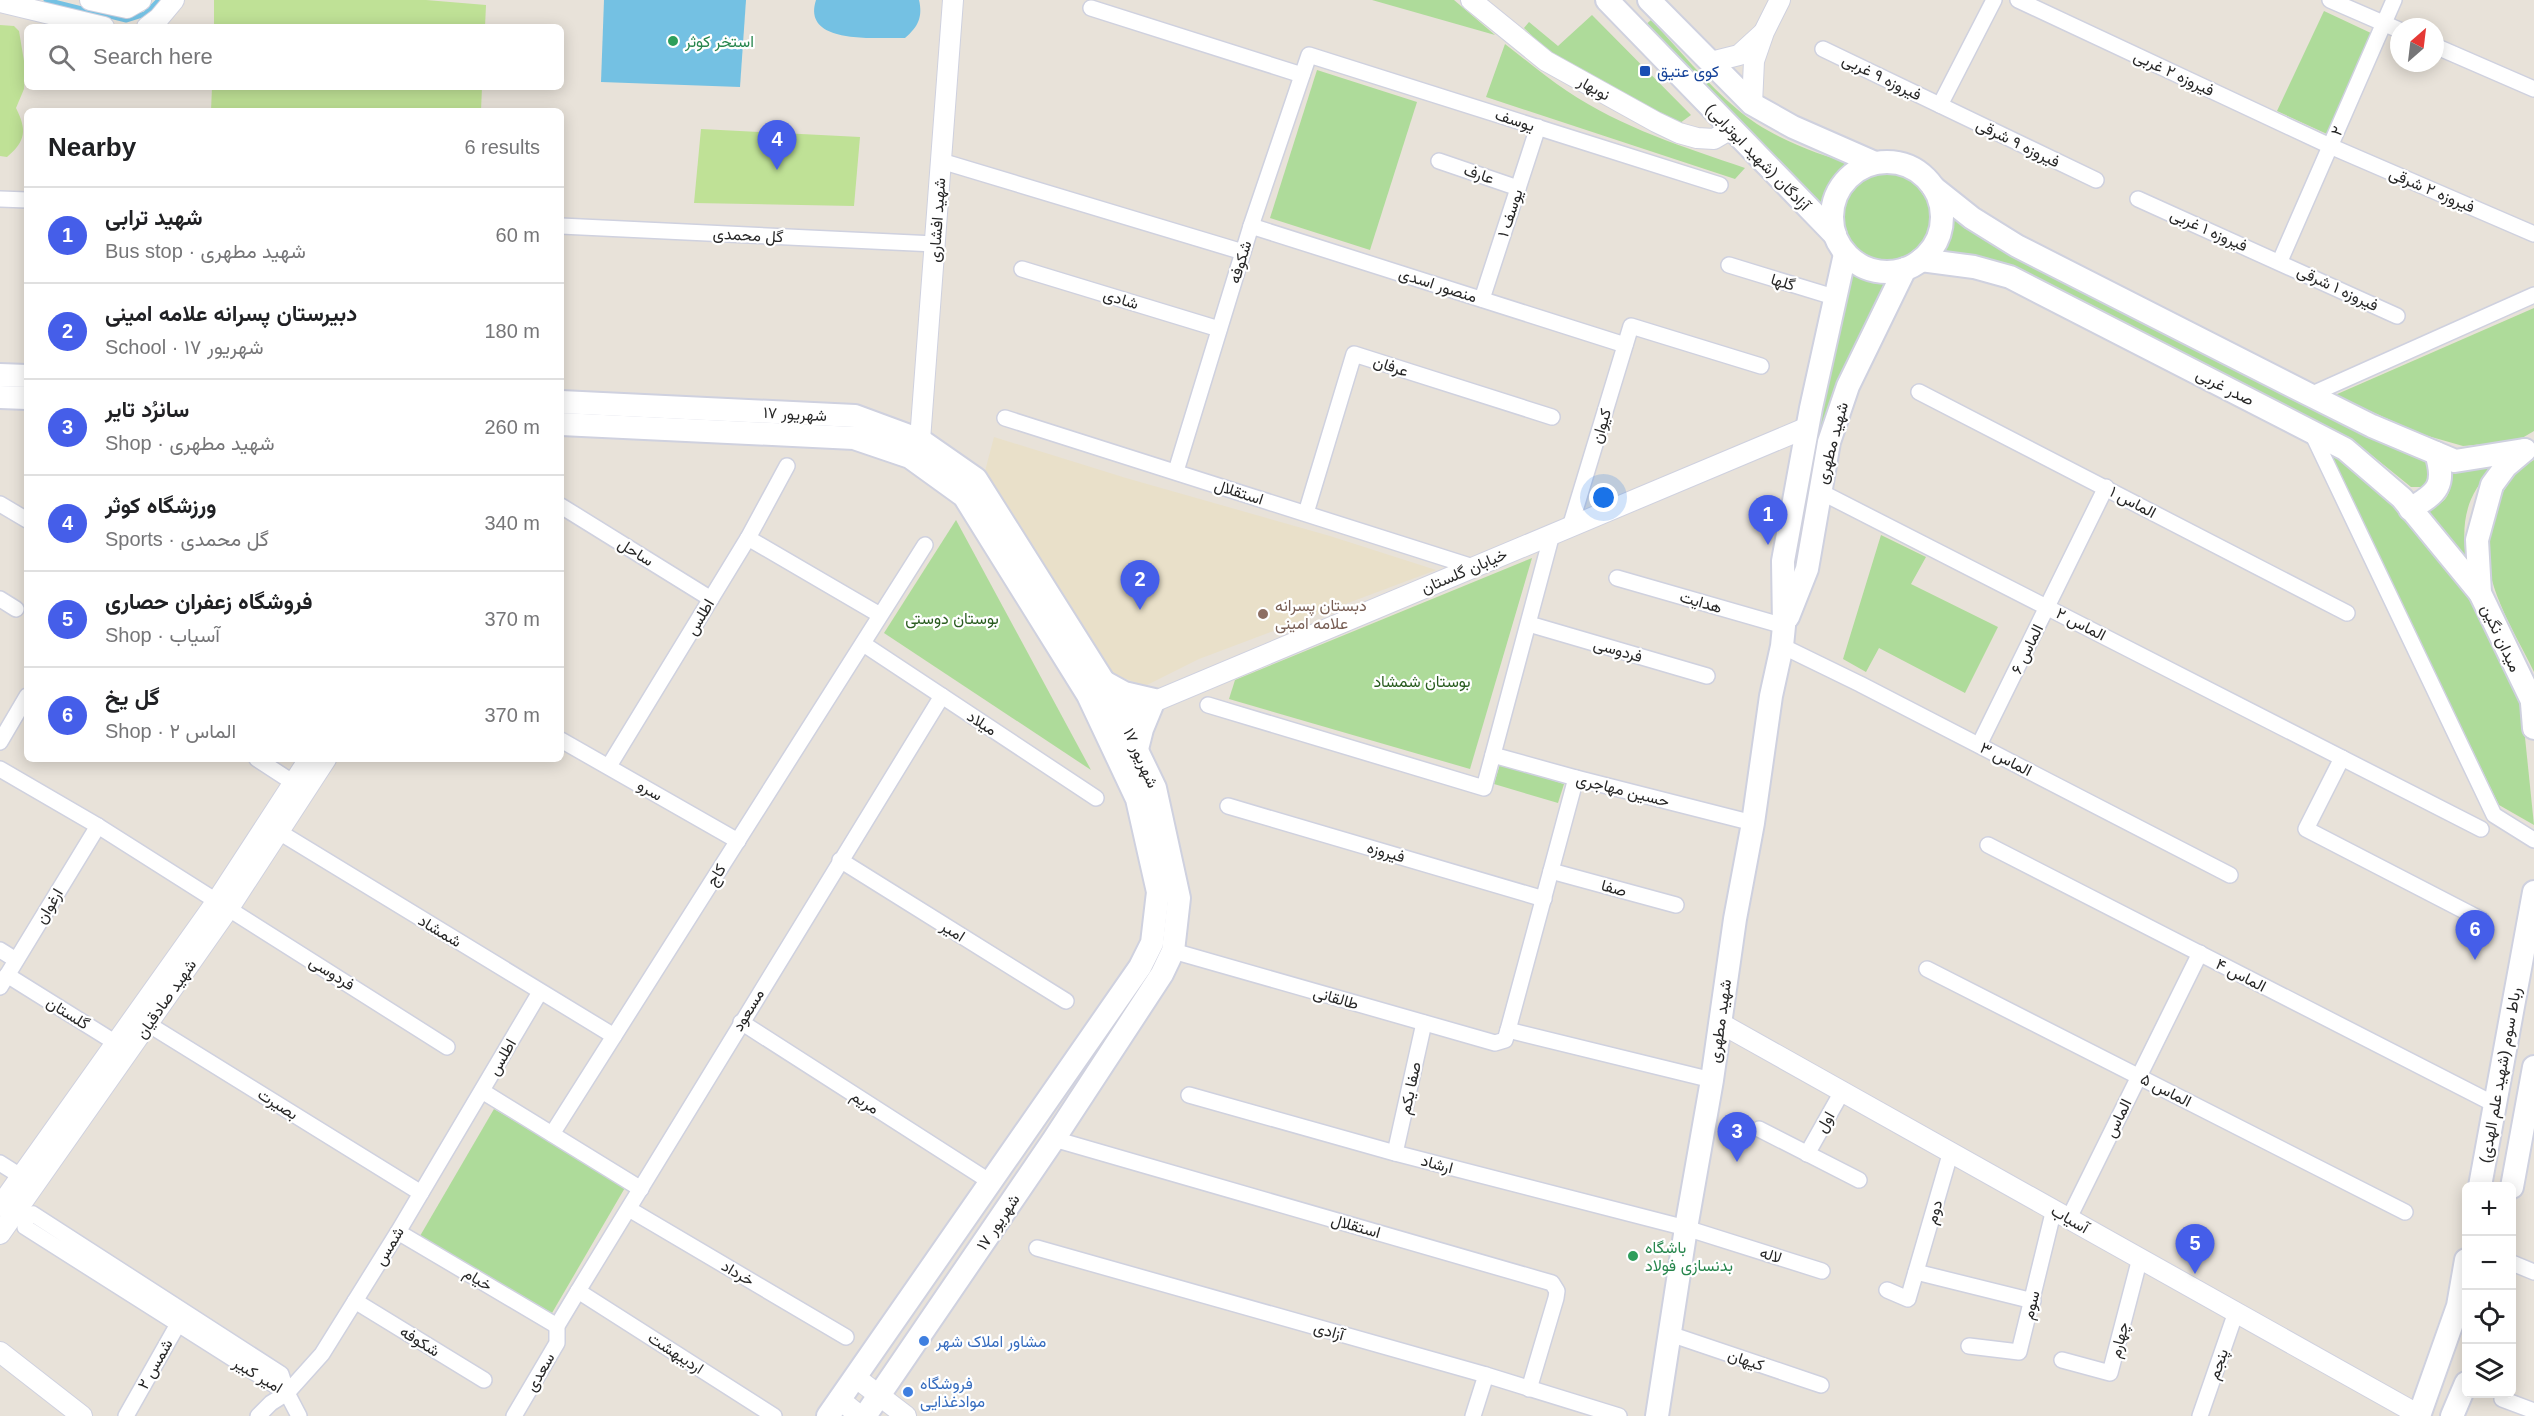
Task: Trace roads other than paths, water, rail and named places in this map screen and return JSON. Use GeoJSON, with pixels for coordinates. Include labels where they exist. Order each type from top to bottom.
{"type":"FeatureCollection","features":[{"type":"Feature","properties":{"kind":"main road"},"geometry":{"type":"LineString","coordinates":[[1615,8],[1643,0]]}},
{"type":"Feature","properties":{"kind":"main road","name":"آزادگان (شهید ابوترابی)"},"geometry":{"type":"LineString","coordinates":[[1649,0],[1752,104],[1793,128],[1875,163]]}},
{"type":"Feature","properties":{"kind":"main road","name":"آزادگان (شهید ابوترابی)"},"geometry":{"type":"LineString","coordinates":[[1615,8],[1840,244]]}},
{"type":"Feature","properties":{"kind":"main road"},"geometry":{"type":"LineString","coordinates":[[1891,162],[1907,166],[1922,175],[1933,187],[1942,218],[1939,234],[1932,248],[1913,264],[1889,272],[1874,270],[1861,265],[1840,244],[1832,217],[1835,198],[1844,182],[1858,170],[1875,163],[1891,162]]}},
{"type":"Feature","properties":{"kind":"main road","name":"صدر غربی"},"geometry":{"type":"LineString","coordinates":[[1933,187],[1972,218],[2017,246],[2372,426],[2455,461],[2529,448]]}},
{"type":"Feature","properties":{"kind":"main road","name":"شهید مطهری"},"geometry":{"type":"LineString","coordinates":[[1783,636],[1783,561],[1808,427],[1837,298],[1840,244]]}},
{"type":"Feature","properties":{"kind":"main road","name":"شهید مطهری"},"geometry":{"type":"LineString","coordinates":[[1657,1416],[1712,1080],[1735,919],[1753,822],[1771,696],[1783,636],[1807,568],[1829,442],[1848,386],[1913,264]]}},
{"type":"Feature","properties":{"kind":"main road","name":"صدر غربی"},"geometry":{"type":"LineString","coordinates":[[1913,264],[1974,267],[2010,277],[2345,449],[2402,498],[2480,593]]}},
{"type":"Feature","properties":{"kind":"main road"},"geometry":{"type":"LineString","coordinates":[[0,375],[24,376]]}},
{"type":"Feature","properties":{"kind":"main road"},"geometry":{"type":"LineString","coordinates":[[0,396],[24,398]]}},
{"type":"Feature","properties":{"kind":"main road","name":"۱۷ شهریور"},"geometry":{"type":"LineString","coordinates":[[564,402],[855,417],[976,480],[1104,682],[1111,719],[1137,799],[1158,892],[1152,943],[1140,966],[834,1407]]}},
{"type":"Feature","properties":{"kind":"main road","name":"۱۷ شهریور"},"geometry":{"type":"LineString","coordinates":[[564,424],[854,438],[915,448],[964,496],[1088,695],[1137,749],[1155,788],[1179,898],[1173,951],[1162,974],[1054,1138],[865,1416]]}},
{"type":"Feature","properties":{"kind":"main road","name":"میدان نگین"},"geometry":{"type":"LineString","coordinates":[[2529,448],[2506,466],[2492,484],[2477,540],[2480,593],[2533,704]]}},
{"type":"Feature","properties":{"kind":"main road"},"geometry":{"type":"LineString","coordinates":[[2410,509],[2428,499],[2440,485],[2441,469],[2436,453]]}},
{"type":"Feature","properties":{"kind":"main road"},"geometry":{"type":"LineString","coordinates":[[1104,682],[1124,693],[1154,700],[1142,729],[1137,749]]}},
{"type":"Feature","properties":{"kind":"main road"},"geometry":{"type":"LineString","coordinates":[[2533,704],[2534,728]]}},
{"type":"Feature","properties":{"kind":"main road","name":"رباط سوم (شهید علم الهدی)"},"geometry":{"type":"LineString","coordinates":[[2481,1182],[2534,892]]}},
{"type":"Feature","properties":{"kind":"main road","name":"رباط سوم (شهید علم الهدی)"},"geometry":{"type":"LineString","coordinates":[[2512,1182],[2534,1066]]}},
{"type":"Feature","properties":{"kind":"main road"},"geometry":{"type":"LineString","coordinates":[[2419,1416],[2458,1306],[2462,1283]]}},
{"type":"Feature","properties":{"kind":"street"},"geometry":{"type":"LineString","coordinates":[[90,0],[127,8],[141,0]]}},
{"type":"Feature","properties":{"kind":"street"},"geometry":{"type":"LineString","coordinates":[[151,24],[174,0]]}},
{"type":"Feature","properties":{"kind":"street","name":"شهید افشاری"},"geometry":{"type":"LineString","coordinates":[[915,448],[935,244],[953,0]]}},
{"type":"Feature","properties":{"kind":"street","name":"نوبهار"},"geometry":{"type":"LineString","coordinates":[[1471,0],[1546,61],[1656,122],[1679,133],[1697,138],[1714,139],[1731,129]]}},
{"type":"Feature","properties":{"kind":"street"},"geometry":{"type":"LineString","coordinates":[[1752,104],[1754,61],[1764,32],[1780,0]]}},
{"type":"Feature","properties":{"kind":"street"},"geometry":{"type":"LineString","coordinates":[[1941,105],[1994,0]]}},
{"type":"Feature","properties":{"kind":"street","name":"فیروزه ۲ غربی"},"geometry":{"type":"LineString","coordinates":[[2018,0],[2330,146]]}},
{"type":"Feature","properties":{"kind":"street"},"geometry":{"type":"LineString","coordinates":[[2330,0],[2390,26]]}},
{"type":"Feature","properties":{"kind":"street","name":"۲"},"geometry":{"type":"LineString","coordinates":[[2280,261],[2394,0]]}},
{"type":"Feature","properties":{"kind":"street"},"geometry":{"type":"LineString","coordinates":[[0,2],[92,24]]}},
{"type":"Feature","properties":{"kind":"street"},"geometry":{"type":"LineString","coordinates":[[1091,8],[1302,75]]}},
{"type":"Feature","properties":{"kind":"street"},"geometry":{"type":"LineString","coordinates":[[1711,62],[1739,55],[1764,32]]}},
{"type":"Feature","properties":{"kind":"street","name":"فیروزه ۹ غربی"},"geometry":{"type":"LineString","coordinates":[[1823,49],[1941,105]]}},
{"type":"Feature","properties":{"kind":"street"},"geometry":{"type":"LineString","coordinates":[[2444,50],[2534,89]]}},
{"type":"Feature","properties":{"kind":"street","name":"شکوفه"},"geometry":{"type":"LineString","coordinates":[[1176,471],[1251,226],[1309,55]]}},
{"type":"Feature","properties":{"kind":"street","name":"یوسف"},"geometry":{"type":"LineString","coordinates":[[1309,55],[1720,185]]}},
{"type":"Feature","properties":{"kind":"street","name":"فیروزه ۹ شرقی"},"geometry":{"type":"LineString","coordinates":[[1941,105],[2096,180]]}},
{"type":"Feature","properties":{"kind":"street","name":"یوسف ۱"},"geometry":{"type":"LineString","coordinates":[[1482,299],[1538,127]]}},
{"type":"Feature","properties":{"kind":"street","name":"فیروزه ۲ شرقی"},"geometry":{"type":"LineString","coordinates":[[2330,146],[2534,234]]}},
{"type":"Feature","properties":{"kind":"street"},"geometry":{"type":"LineString","coordinates":[[941,161],[1243,252]]}},
{"type":"Feature","properties":{"kind":"street","name":"عارف"},"geometry":{"type":"LineString","coordinates":[[1439,161],[1518,188]]}},
{"type":"Feature","properties":{"kind":"street"},"geometry":{"type":"LineString","coordinates":[[0,199],[24,200]]}},
{"type":"Feature","properties":{"kind":"street","name":"فیروزه ۱ غربی"},"geometry":{"type":"LineString","coordinates":[[2138,199],[2280,261]]}},
{"type":"Feature","properties":{"kind":"street","name":"گل محمدی"},"geometry":{"type":"LineString","coordinates":[[564,226],[935,244]]}},
{"type":"Feature","properties":{"kind":"street","name":"منصور اسدی"},"geometry":{"type":"LineString","coordinates":[[1251,226],[1625,345]]}},
{"type":"Feature","properties":{"kind":"street","name":"فیروزه ۱ شرقی"},"geometry":{"type":"LineString","coordinates":[[2280,261],[2397,316]]}},
{"type":"Feature","properties":{"kind":"street","name":"گلها"},"geometry":{"type":"LineString","coordinates":[[1729,265],[1837,298]]}},
{"type":"Feature","properties":{"kind":"street","name":"شادی"},"geometry":{"type":"LineString","coordinates":[[1022,269],[1220,329]]}},
{"type":"Feature","properties":{"kind":"street"},"geometry":{"type":"LineString","coordinates":[[2310,395],[2534,296]]}},
{"type":"Feature","properties":{"kind":"street","name":"کیوان"},"geometry":{"type":"LineString","coordinates":[[1208,705],[1484,788],[1529,624],[1631,326],[1761,366]]}},
{"type":"Feature","properties":{"kind":"street","name":"عرفان"},"geometry":{"type":"LineString","coordinates":[[1306,513],[1354,354],[1552,417]]}},
{"type":"Feature","properties":{"kind":"street","name":"الماس ۱"},"geometry":{"type":"LineString","coordinates":[[1918,392],[2347,613]]}},
{"type":"Feature","properties":{"kind":"street","name":"استقلال"},"geometry":{"type":"LineString","coordinates":[[1005,418],[1473,567]]}},
{"type":"Feature","properties":{"kind":"street","name":"خیابان گلستان"},"geometry":{"type":"LineString","coordinates":[[1111,719],[1808,427]]}},
{"type":"Feature","properties":{"kind":"street"},"geometry":{"type":"LineString","coordinates":[[2311,431],[2494,815],[2534,840]]}},
{"type":"Feature","properties":{"kind":"street","name":"اطلس"},"geometry":{"type":"LineString","coordinates":[[609,766],[748,538],[788,466]]}},
{"type":"Feature","properties":{"kind":"street","name":"الماس ۶"},"geometry":{"type":"LineString","coordinates":[[1979,745],[2106,487]]}},
{"type":"Feature","properties":{"kind":"street","name":"الماس ۲"},"geometry":{"type":"LineString","coordinates":[[1819,491],[2481,829]]}},
{"type":"Feature","properties":{"kind":"street"},"geometry":{"type":"LineString","coordinates":[[0,504],[24,518]]}},
{"type":"Feature","properties":{"kind":"street","name":"ساحل"},"geometry":{"type":"LineString","coordinates":[[564,508],[711,599]]}},
{"type":"Feature","properties":{"kind":"street"},"geometry":{"type":"LineString","coordinates":[[748,538],[880,615]]}},
{"type":"Feature","properties":{"kind":"street","name":"کاج"},"geometry":{"type":"LineString","coordinates":[[552,1134],[925,545]]}},
{"type":"Feature","properties":{"kind":"street","name":"هدایت"},"geometry":{"type":"LineString","coordinates":[[1617,578],[1783,636]]}},
{"type":"Feature","properties":{"kind":"street"},"geometry":{"type":"LineString","coordinates":[[0,599],[16,609]]}},
{"type":"Feature","properties":{"kind":"street","name":"فردوسی"},"geometry":{"type":"LineString","coordinates":[[1529,624],[1707,676]]}},
{"type":"Feature","properties":{"kind":"street","name":"الماس ۳"},"geometry":{"type":"LineString","coordinates":[[1783,636],[1860,684],[2229,875]]}},
{"type":"Feature","properties":{"kind":"street","name":"میلاد"},"geometry":{"type":"LineString","coordinates":[[868,647],[1096,798]]}},
{"type":"Feature","properties":{"kind":"street","name":"مسعود"},"geometry":{"type":"LineString","coordinates":[[557,1326],[942,696]]}},
{"type":"Feature","properties":{"kind":"street"},"geometry":{"type":"LineString","coordinates":[[0,742],[24,701]]}},
{"type":"Feature","properties":{"kind":"street","name":"سرو"},"geometry":{"type":"LineString","coordinates":[[564,742],[738,841]]}},
{"type":"Feature","properties":{"kind":"street","name":"حسین مهاجری"},"geometry":{"type":"LineString","coordinates":[[1493,755],[1753,822]]}},
{"type":"Feature","properties":{"kind":"street"},"geometry":{"type":"LineString","coordinates":[[2342,758],[2306,829],[2482,920]]}},
{"type":"Feature","properties":{"kind":"street"},"geometry":{"type":"LineString","coordinates":[[262,762],[300,787]]}},
{"type":"Feature","properties":{"kind":"street","name":"شهید صادقیان"},"geometry":{"type":"LineString","coordinates":[[300,787],[308,762]]}},
{"type":"Feature","properties":{"kind":"street","name":"شهید صادقیان"},"geometry":{"type":"LineString","coordinates":[[0,1234],[28,1181],[223,905],[300,787],[323,762]]}},
{"type":"Feature","properties":{"kind":"street"},"geometry":{"type":"LineString","coordinates":[[0,769],[98,826],[223,905]]}},
{"type":"Feature","properties":{"kind":"street"},"geometry":{"type":"LineString","coordinates":[[1504,1036],[1576,778]]}},
{"type":"Feature","properties":{"kind":"street","name":"فیروزه"},"geometry":{"type":"LineString","coordinates":[[1228,806],[1544,899]]}},
{"type":"Feature","properties":{"kind":"street","name":"ارغوان"},"geometry":{"type":"LineString","coordinates":[[4,981],[98,826]]}},
{"type":"Feature","properties":{"kind":"street","name":"شمشاد"},"geometry":{"type":"LineString","coordinates":[[273,828],[614,1036]]}},
{"type":"Feature","properties":{"kind":"street","name":"الماس ۴"},"geometry":{"type":"LineString","coordinates":[[1988,845],[2494,1104]]}},
{"type":"Feature","properties":{"kind":"street","name":"امیر"},"geometry":{"type":"LineString","coordinates":[[840,860],[1066,1001]]}},
{"type":"Feature","properties":{"kind":"street","name":"صفا"},"geometry":{"type":"LineString","coordinates":[[1551,872],[1676,905]]}},
{"type":"Feature","properties":{"kind":"street","name":"فردوسی"},"geometry":{"type":"LineString","coordinates":[[223,905],[447,1047]]}},
{"type":"Feature","properties":{"kind":"street"},"geometry":{"type":"LineString","coordinates":[[0,950],[16,960]]}},
{"type":"Feature","properties":{"kind":"street","name":"طالقانی"},"geometry":{"type":"LineString","coordinates":[[1173,951],[1495,1043],[1504,1036],[1712,1080]]}},
{"type":"Feature","properties":{"kind":"street","name":"الماس"},"geometry":{"type":"LineString","coordinates":[[2061,1214],[2139,1076],[2200,953]]}},
{"type":"Feature","properties":{"kind":"street","name":"الماس ۵"},"geometry":{"type":"LineString","coordinates":[[1927,969],[2405,1212]]}},
{"type":"Feature","properties":{"kind":"street","name":"گلستان"},"geometry":{"type":"LineString","coordinates":[[4,981],[123,1048]]}},
{"type":"Feature","properties":{"kind":"street","name":"اطلس"},"geometry":{"type":"LineString","coordinates":[[482,1091],[540,992]]}},
{"type":"Feature","properties":{"kind":"street","name":"بصیرت"},"geometry":{"type":"LineString","coordinates":[[142,1020],[421,1193]]}},
{"type":"Feature","properties":{"kind":"street","name":"مریم"},"geometry":{"type":"LineString","coordinates":[[741,1022],[989,1181]]}},
{"type":"Feature","properties":{"kind":"street","name":"صفا یکم"},"geometry":{"type":"LineString","coordinates":[[1395,1153],[1424,1023]]}},
{"type":"Feature","properties":{"kind":"street","name":"آسیاب"},"geometry":{"type":"LineString","coordinates":[[1720,1023],[1843,1090],[2419,1416]]}},
{"type":"Feature","properties":{"kind":"street","name":"اول"},"geometry":{"type":"LineString","coordinates":[[1807,1154],[1843,1090]]}},
{"type":"Feature","properties":{"kind":"street"},"geometry":{"type":"LineString","coordinates":[[482,1091],[642,1189]]}},
{"type":"Feature","properties":{"kind":"street","name":"شمس"},"geometry":{"type":"LineString","coordinates":[[258,1416],[271,1403],[287,1393],[322,1354],[482,1091]]}},
{"type":"Feature","properties":{"kind":"street","name":"ارشاد"},"geometry":{"type":"LineString","coordinates":[[1189,1095],[1395,1153],[1686,1228]]}},
{"type":"Feature","properties":{"kind":"street"},"geometry":{"type":"LineString","coordinates":[[1758,1129],[1859,1180]]}},
{"type":"Feature","properties":{"kind":"street","name":"استقلال"},"geometry":{"type":"LineString","coordinates":[[1054,1138],[1552,1283],[1557,1291],[1556,1298],[1529,1389]]}},
{"type":"Feature","properties":{"kind":"street","name":"دوم"},"geometry":{"type":"LineString","coordinates":[[1887,1290],[1908,1299],[1951,1151]]}},
{"type":"Feature","properties":{"kind":"street"},"geometry":{"type":"LineString","coordinates":[[0,1163],[28,1181]]}},
{"type":"Feature","properties":{"kind":"street","name":"شهید صادقیان"},"geometry":{"type":"LineString","coordinates":[[0,1206],[28,1181]]}},
{"type":"Feature","properties":{"kind":"street","name":"خرداد"},"geometry":{"type":"LineString","coordinates":[[629,1209],[846,1337]]}},
{"type":"Feature","properties":{"kind":"street","name":"امیر کبیر"},"geometry":{"type":"LineString","coordinates":[[181,1319],[25,1227],[26,1218],[33,1214],[287,1393]]}},
{"type":"Feature","properties":{"kind":"street","name":"سوم"},"geometry":{"type":"LineString","coordinates":[[1969,1346],[2019,1352],[2032,1301],[2061,1214]]}},
{"type":"Feature","properties":{"kind":"street","name":"لاله"},"geometry":{"type":"LineString","coordinates":[[1686,1228],[1822,1271]]}},
{"type":"Feature","properties":{"kind":"street","name":"خیام"},"geometry":{"type":"LineString","coordinates":[[398,1232],[557,1326]]}},
{"type":"Feature","properties":{"kind":"street","name":"آزادی"},"geometry":{"type":"LineString","coordinates":[[1037,1248],[1486,1375],[1619,1416]]}},
{"type":"Feature","properties":{"kind":"street","name":"چهارم"},"geometry":{"type":"LineString","coordinates":[[2062,1360],[2110,1373],[2140,1258]]}},
{"type":"Feature","properties":{"kind":"street"},"geometry":{"type":"LineString","coordinates":[[2516,1265],[2534,1272]]}},
{"type":"Feature","properties":{"kind":"street"},"geometry":{"type":"LineString","coordinates":[[1916,1272],[2032,1301]]}},
{"type":"Feature","properties":{"kind":"street","name":"اردیبهشت"},"geometry":{"type":"LineString","coordinates":[[578,1291],[774,1416]]}},
{"type":"Feature","properties":{"kind":"street","name":"شکوفه"},"geometry":{"type":"LineString","coordinates":[[356,1301],[484,1380]]}},
{"type":"Feature","properties":{"kind":"street","name":"پنجم"},"geometry":{"type":"LineString","coordinates":[[2200,1416],[2236,1312]]}},
{"type":"Feature","properties":{"kind":"street","name":"شمس ۲"},"geometry":{"type":"LineString","coordinates":[[126,1416],[181,1319]]}},
{"type":"Feature","properties":{"kind":"street","name":"سعدی"},"geometry":{"type":"LineString","coordinates":[[514,1416],[557,1343],[557,1326]]}},
{"type":"Feature","properties":{"kind":"street","name":"کیهان"},"geometry":{"type":"LineString","coordinates":[[1670,1334],[1821,1385]]}},
{"type":"Feature","properties":{"kind":"street"},"geometry":{"type":"LineString","coordinates":[[0,1352],[82,1416]]}},
{"type":"Feature","properties":{"kind":"street"},"geometry":{"type":"LineString","coordinates":[[1473,1416],[1486,1375]]}},
{"type":"Feature","properties":{"kind":"street"},"geometry":{"type":"LineString","coordinates":[[855,1377],[906,1416]]}},
{"type":"Feature","properties":{"kind":"street"},"geometry":{"type":"LineString","coordinates":[[287,1393],[299,1416]]}},
{"type":"Feature","properties":{"kind":"street"},"geometry":{"type":"LineString","coordinates":[[2502,1399],[2534,1411]]}},
{"type":"Feature","properties":{"kind":"street"},"geometry":{"type":"LineString","coordinates":[[834,1407],[860,1416]]}},
{"type":"Feature","properties":{"kind":"water","name":"استخر کوثر"},"geometry":{"type":"Polygon","coordinates":[[[604,0],[746,0],[740,87],[601,82],[604,0]]]}},
{"type":"Feature","properties":{"kind":"water"},"geometry":{"type":"Polygon","coordinates":[[[816,0],[919,0],[920,17],[916,26],[905,38],[845,36],[831,32],[820,25],[814,15],[816,0]]]}},
{"type":"Feature","properties":{"kind":"waterway"},"geometry":{"type":"LineString","coordinates":[[46,0],[126,20],[145,14],[159,0]]}},
{"type":"Feature","properties":{"kind":"place","name":"استخر کوثر"},"geometry":{"type":"Point","coordinates":[673,41]}},
{"type":"Feature","properties":{"kind":"place","name":"کوی عتیق"},"geometry":{"type":"Point","coordinates":[1645,71]}},
{"type":"Feature","properties":{"kind":"place","name":"ورزشگاه کوثر"},"geometry":{"type":"Point","coordinates":[777,170]}},
{"type":"Feature","properties":{"kind":"place","name":"شهید ترابی"},"geometry":{"type":"Point","coordinates":[1768,545]}},
{"type":"Feature","properties":{"kind":"place","name":"دبیرستان پسرانه علامه امینی"},"geometry":{"type":"Point","coordinates":[1140,610]}},
{"type":"Feature","properties":{"kind":"place","name":"دبستان پسرانه علامه امینی"},"geometry":{"type":"Point","coordinates":[1263,614]}},
{"type":"Feature","properties":{"kind":"place","name":"گل یخ"},"geometry":{"type":"Point","coordinates":[2475,960]}},
{"type":"Feature","properties":{"kind":"place","name":"سانرُد تایر"},"geometry":{"type":"Point","coordinates":[1737,1162]}},
{"type":"Feature","properties":{"kind":"place","name":"باشگاه بدنسازی فولاد"},"geometry":{"type":"Point","coordinates":[1633,1256]}},
{"type":"Feature","properties":{"kind":"place","name":"فروشگاه زعفران حصاری"},"geometry":{"type":"Point","coordinates":[2195,1274]}},
{"type":"Feature","properties":{"kind":"place","name":"مشاور املاک شهر"},"geometry":{"type":"Point","coordinates":[924,1341]}},
{"type":"Feature","properties":{"kind":"place","name":"فروشگاه موادغذایی"},"geometry":{"type":"Point","coordinates":[908,1392]}},
{"type":"Feature","properties":{"kind":"park label","name":"بوستان دوستی"},"geometry":{"type":"Point","coordinates":[952,618]}},
{"type":"Feature","properties":{"kind":"park label","name":"بوستان شمشاد"},"geometry":{"type":"Point","coordinates":[1422,681]}}]}
